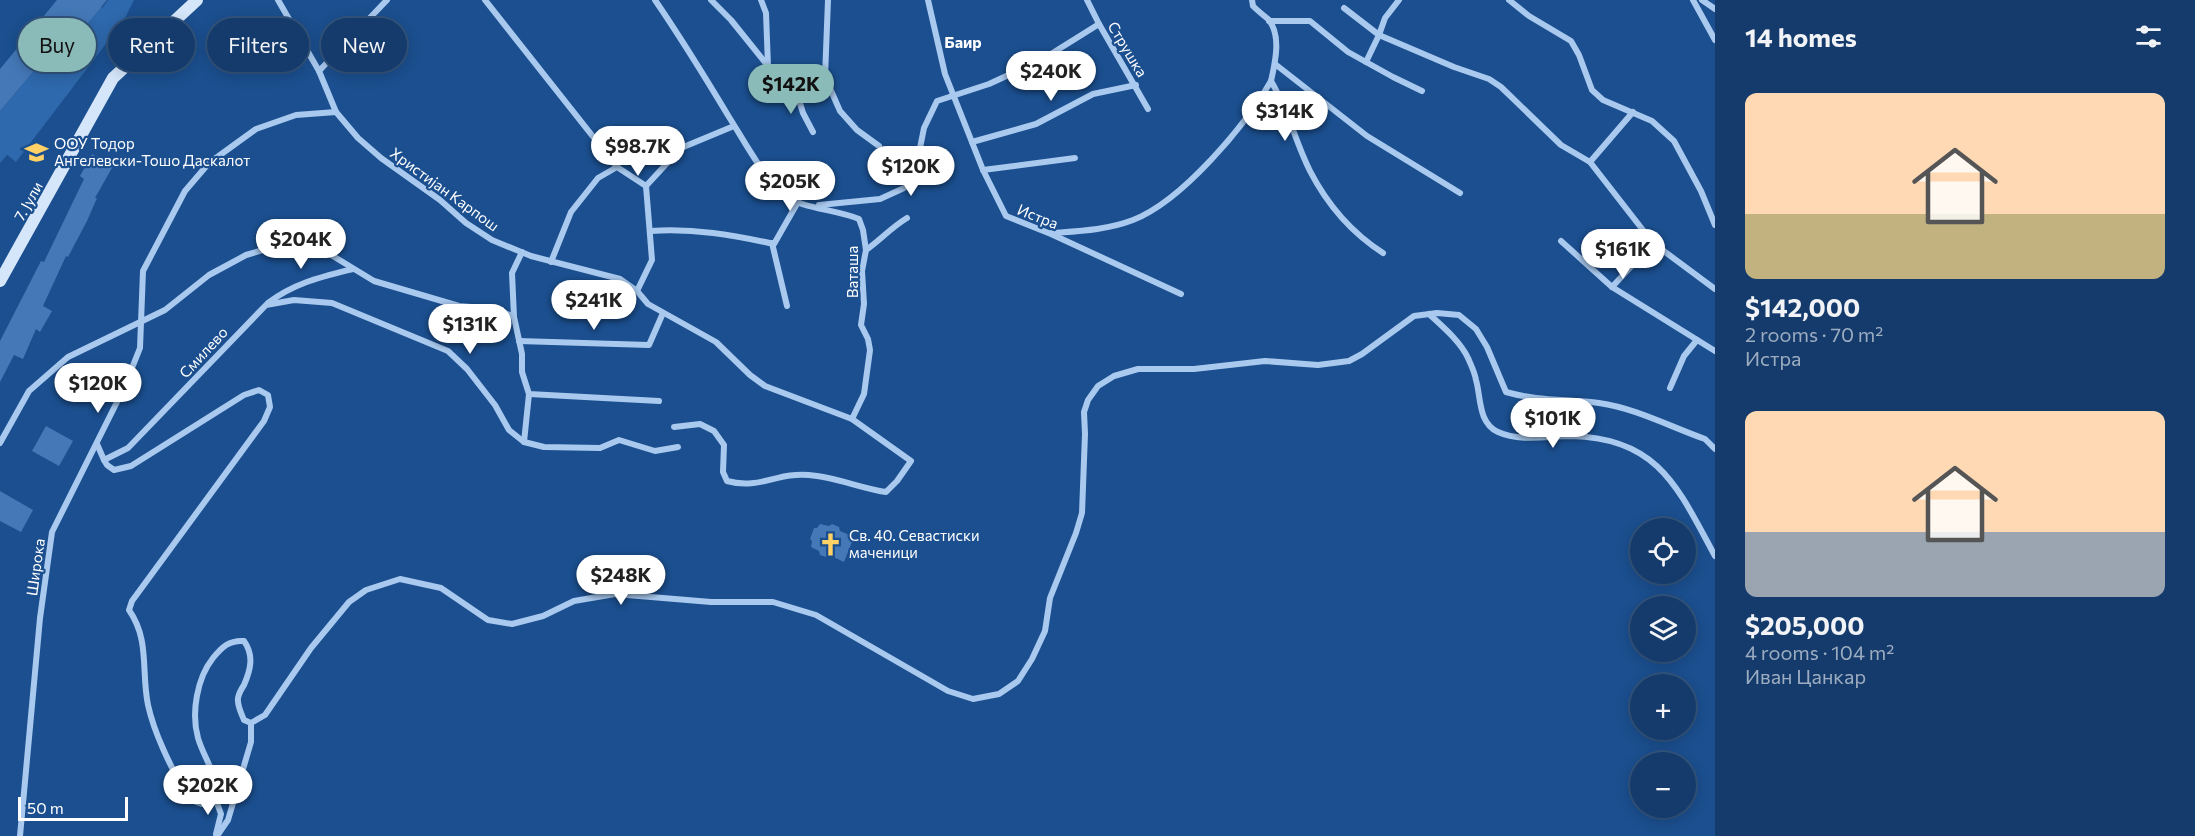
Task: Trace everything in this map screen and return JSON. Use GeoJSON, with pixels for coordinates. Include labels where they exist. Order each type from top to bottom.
{"type":"FeatureCollection","features":[{"type":"Feature","properties":{"kind":"street","name":"7. Јули"},"geometry":{"type":"LineString","coordinates":[[0,280],[113,78],[197,0]]}},
{"type":"Feature","properties":{"kind":"street","name":"Христијан Карпош"},"geometry":{"type":"LineString","coordinates":[[278,0],[319,71],[336,112],[358,138],[381,158],[440,200],[466,223],[492,240],[522,252],[551,262],[620,279],[638,291],[648,304],[716,342],[750,375],[765,386],[852,419],[910,461],[897,481],[886,492],[808,474],[785,476],[745,485],[727,482],[723,472],[724,445],[714,431],[700,424],[674,427]]}},
{"type":"Feature","properties":{"kind":"street"},"geometry":{"type":"LineString","coordinates":[[319,71],[387,0]]}},
{"type":"Feature","properties":{"kind":"street"},"geometry":{"type":"LineString","coordinates":[[485,0],[617,167],[646,186]]}},
{"type":"Feature","properties":{"kind":"street","name":"Ваташа"},"geometry":{"type":"LineString","coordinates":[[655,0],[762,169],[784,195],[798,202],[859,219],[866,250],[862,271],[864,304],[861,325],[868,339],[870,350],[864,394],[852,419]]}},
{"type":"Feature","properties":{"kind":"street"},"geometry":{"type":"LineString","coordinates":[[711,0],[731,20],[768,66],[795,87],[802,113],[813,132]]}},
{"type":"Feature","properties":{"kind":"street"},"geometry":{"type":"LineString","coordinates":[[761,0],[766,13],[768,66]]}},
{"type":"Feature","properties":{"kind":"street"},"geometry":{"type":"LineString","coordinates":[[828,0],[825,77],[840,111],[857,130],[879,146]]}},
{"type":"Feature","properties":{"kind":"street","name":"Истра"},"geometry":{"type":"LineString","coordinates":[[928,0],[937,44],[953,94],[982,170],[1006,216],[1181,294]]}},
{"type":"Feature","properties":{"kind":"street","name":"Струшка"},"geometry":{"type":"LineString","coordinates":[[1087,0],[1148,109]]}},
{"type":"Feature","properties":{"kind":"street"},"geometry":{"type":"LineString","coordinates":[[1050,234],[1107,228],[1135,220],[1181,191],[1258,103],[1271,81],[1275,64],[1275,34],[1269,21],[1253,6],[1252,0]]}},
{"type":"Feature","properties":{"kind":"street"},"geometry":{"type":"LineString","coordinates":[[1366,62],[1385,18],[1399,0]]}},
{"type":"Feature","properties":{"kind":"street"},"geometry":{"type":"LineString","coordinates":[[1509,0],[1529,16],[1571,41],[1579,55],[1592,90],[1603,100],[1652,121],[1674,141],[1698,183],[1715,225]]}},
{"type":"Feature","properties":{"kind":"street"},"geometry":{"type":"LineString","coordinates":[[1693,0],[1715,40]]}},
{"type":"Feature","properties":{"kind":"street"},"geometry":{"type":"LineString","coordinates":[[1702,0],[1715,9]]}},
{"type":"Feature","properties":{"kind":"street"},"geometry":{"type":"LineString","coordinates":[[1344,8],[1379,35],[1454,67],[1489,79],[1521,105],[1561,145],[1590,162],[1653,243],[1715,290]]}},
{"type":"Feature","properties":{"kind":"street"},"geometry":{"type":"LineString","coordinates":[[1269,21],[1310,21],[1348,52],[1422,91]]}},
{"type":"Feature","properties":{"kind":"street"},"geometry":{"type":"LineString","coordinates":[[814,206],[880,199],[904,188],[915,173],[924,128],[937,101],[989,84],[1043,60],[1099,24]]}},
{"type":"Feature","properties":{"kind":"street"},"geometry":{"type":"LineString","coordinates":[[1275,64],[1367,136],[1460,193]]}},
{"type":"Feature","properties":{"kind":"street"},"geometry":{"type":"LineString","coordinates":[[795,87],[825,77]]}},
{"type":"Feature","properties":{"kind":"street"},"geometry":{"type":"LineString","coordinates":[[1271,81],[1282,99],[1310,170],[1325,196],[1349,227],[1383,254]]}},
{"type":"Feature","properties":{"kind":"street"},"geometry":{"type":"LineString","coordinates":[[972,142],[1036,124],[1093,94],[1136,85]]}},
{"type":"Feature","properties":{"kind":"street","name":"Широка"},"geometry":{"type":"LineString","coordinates":[[20,836],[40,618],[52,532],[124,388],[140,348],[143,271],[185,191],[209,163],[256,129],[296,116],[336,112]]}},
{"type":"Feature","properties":{"kind":"street"},"geometry":{"type":"LineString","coordinates":[[1590,162],[1633,112]]}},
{"type":"Feature","properties":{"kind":"street"},"geometry":{"type":"LineString","coordinates":[[638,291],[652,260],[646,186],[681,148],[735,126]]}},
{"type":"Feature","properties":{"kind":"street"},"geometry":{"type":"LineString","coordinates":[[982,170],[1076,158]]}},
{"type":"Feature","properties":{"kind":"street"},"geometry":{"type":"LineString","coordinates":[[551,262],[571,212],[598,178],[617,167]]}},
{"type":"Feature","properties":{"kind":"street"},"geometry":{"type":"LineString","coordinates":[[651,231],[675,229],[723,233],[774,244],[798,202]]}},
{"type":"Feature","properties":{"kind":"street"},"geometry":{"type":"LineString","coordinates":[[866,250],[907,218]]}},
{"type":"Feature","properties":{"kind":"street"},"geometry":{"type":"LineString","coordinates":[[1561,241],[1612,287],[1715,351]]}},
{"type":"Feature","properties":{"kind":"street"},"geometry":{"type":"LineString","coordinates":[[772,243],[787,306]]}},
{"type":"Feature","properties":{"kind":"street"},"geometry":{"type":"LineString","coordinates":[[1612,287],[1653,243]]}},
{"type":"Feature","properties":{"kind":"street"},"geometry":{"type":"LineString","coordinates":[[0,443],[29,391],[68,357],[165,310],[209,275],[246,255],[283,244],[323,250],[374,280],[417,294],[459,306],[496,309],[514,317]]}},
{"type":"Feature","properties":{"kind":"street"},"geometry":{"type":"LineString","coordinates":[[522,252],[512,273],[514,317],[522,372],[529,394],[524,442]]}},
{"type":"Feature","properties":{"kind":"street"},"geometry":{"type":"LineString","coordinates":[[266,305],[282,292],[308,280],[352,269]]}},
{"type":"Feature","properties":{"kind":"street"},"geometry":{"type":"LineString","coordinates":[[266,305],[294,300],[332,303],[448,351],[467,369],[495,405],[509,430],[524,442],[544,447],[600,448],[619,440],[655,451],[678,447]]}},
{"type":"Feature","properties":{"kind":"street","name":"Смилево"},"geometry":{"type":"LineString","coordinates":[[104,460],[128,448],[266,305]]}},
{"type":"Feature","properties":{"kind":"street"},"geometry":{"type":"LineString","coordinates":[[519,341],[649,345],[663,313]]}},
{"type":"Feature","properties":{"kind":"street"},"geometry":{"type":"LineString","coordinates":[[1429,314],[1453,336],[1467,356],[1476,379],[1481,410],[1488,425],[1497,432],[1515,437],[1599,437],[1631,448],[1661,469],[1681,492],[1715,556]]}},
{"type":"Feature","properties":{"kind":"street"},"geometry":{"type":"LineString","coordinates":[[251,723],[265,715],[311,648],[349,602],[366,590],[400,579],[441,588],[488,620],[512,624],[543,616],[574,601],[615,594],[711,602],[773,602],[816,615],[948,691],[973,699],[999,694],[1018,681],[1032,659],[1045,631],[1050,598],[1056,578],[1076,533],[1082,513],[1084,412],[1088,400],[1098,386],[1114,376],[1138,369],[1194,369],[1265,361],[1318,365],[1349,361],[1414,316],[1459,315],[1476,329],[1487,347],[1506,392],[1526,398],[1600,404],[1626,410],[1705,439],[1715,448]]}},
{"type":"Feature","properties":{"kind":"street"},"geometry":{"type":"LineString","coordinates":[[1670,388],[1684,357],[1697,340]]}},
{"type":"Feature","properties":{"kind":"street"},"geometry":{"type":"LineString","coordinates":[[97,444],[107,465],[114,470],[131,466],[244,395],[258,390],[268,395],[270,407],[264,421],[132,601],[129,610],[141,628],[148,705],[178,778],[188,799],[202,804],[214,795]]}},
{"type":"Feature","properties":{"kind":"street"},"geometry":{"type":"LineString","coordinates":[[529,394],[659,401]]}},
{"type":"Feature","properties":{"kind":"street"},"geometry":{"type":"LineString","coordinates":[[216,836],[221,814],[214,795],[215,779],[198,737],[195,710],[200,686],[210,662],[220,649],[232,640],[244,641],[252,657],[247,678],[238,697],[239,709],[244,720],[251,723]]}},
{"type":"Feature","properties":{"kind":"street"},"geometry":{"type":"LineString","coordinates":[[216,836],[228,820],[251,742],[251,723]]}},
{"type":"Feature","properties":{"kind":"shaded area"},"geometry":{"type":"Polygon","coordinates":[[[108,0],[134,0],[125,18],[108,18],[108,41],[96,57],[96,18],[92,18],[98,5],[102,8],[108,0]]]}},
{"type":"Feature","properties":{"kind":"shaded area"},"geometry":{"type":"Polygon","coordinates":[[[33,72],[84,72],[16,162],[7,155],[0,163],[0,111],[33,72]]]}},
{"type":"Feature","properties":{"kind":"building"},"geometry":{"type":"Polygon","coordinates":[[[57,0],[107,0],[92,18],[42,18],[57,0]]]}},
{"type":"Feature","properties":{"kind":"building"},"geometry":{"type":"Polygon","coordinates":[[[18,47],[18,72],[33,72],[0,111],[0,69],[18,47]]]}},
{"type":"Feature","properties":{"kind":"building"},"geometry":{"type":"Polygon","coordinates":[[[92,154],[113,166],[43,306],[52,311],[40,332],[36,329],[23,359],[14,355],[0,382],[0,341],[41,261],[44,262],[84,179],[80,176],[92,154]]]}},
{"type":"Feature","properties":{"kind":"building"},"geometry":{"type":"Polygon","coordinates":[[[46,426],[73,441],[59,466],[32,451],[46,426]]]}},
{"type":"Feature","properties":{"kind":"building"},"geometry":{"type":"Polygon","coordinates":[[[0,491],[33,510],[21,532],[0,521],[0,491]]]}},
{"type":"Feature","properties":{"kind":"building","name":"Св. 40. Севастиски маченици"},"geometry":{"type":"Polygon","coordinates":[[[820,524],[829,526],[832,524],[839,527],[840,531],[854,537],[844,562],[829,555],[826,557],[820,555],[819,551],[811,547],[810,539],[814,528],[820,524]]]}},
{"type":"Feature","properties":{"kind":"place","name":"ООУ Тодор Ангелевски-Тошо Даскалот"},"geometry":{"type":"Point","coordinates":[36,152]}},
{"type":"Feature","properties":{"kind":"place","name":"Св. 40. Севастиски маченици"},"geometry":{"type":"Point","coordinates":[831,544]}},
{"type":"Feature","properties":{"kind":"district","name":"Баир"},"geometry":{"type":"Point","coordinates":[963,41]}}]}
